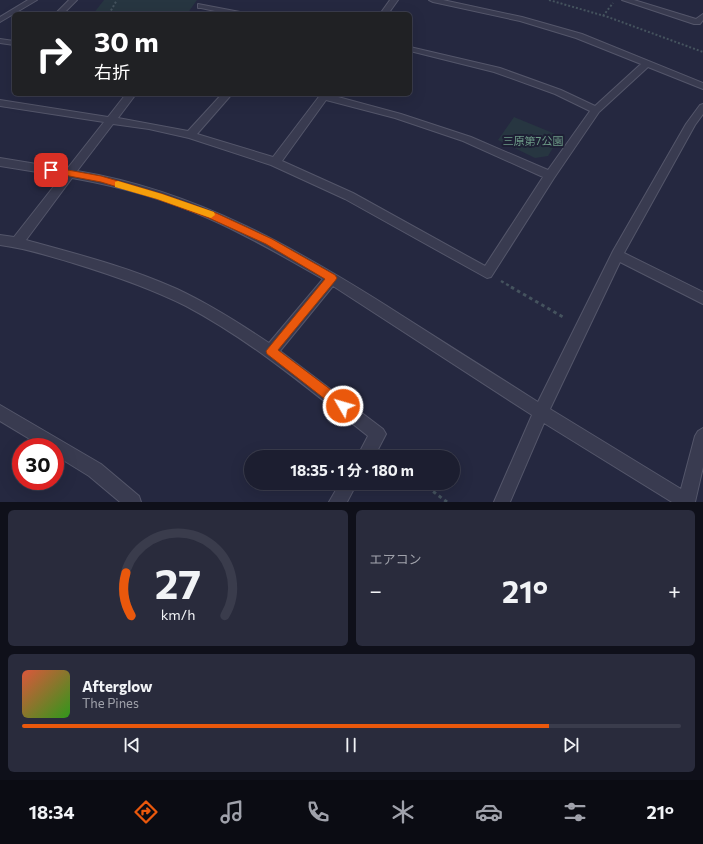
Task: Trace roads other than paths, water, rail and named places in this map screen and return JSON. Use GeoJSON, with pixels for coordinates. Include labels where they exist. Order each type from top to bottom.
{"type":"FeatureCollection","features":[{"type":"Feature","properties":{"kind":"street"},"geometry":{"type":"LineString","coordinates":[[13,12],[33,0]]}},
{"type":"Feature","properties":{"kind":"street"},"geometry":{"type":"LineString","coordinates":[[61,12],[73,0]]}},
{"type":"Feature","properties":{"kind":"street"},"geometry":{"type":"LineString","coordinates":[[385,12],[394,0]]}},
{"type":"Feature","properties":{"kind":"street"},"geometry":{"type":"LineString","coordinates":[[433,0],[529,21],[580,36],[703,86]]}},
{"type":"Feature","properties":{"kind":"street"},"geometry":{"type":"LineString","coordinates":[[626,0],[697,22],[703,16]]}},
{"type":"Feature","properties":{"kind":"street"},"geometry":{"type":"LineString","coordinates":[[196,12],[203,3],[233,12]]}},
{"type":"Feature","properties":{"kind":"street"},"geometry":{"type":"LineString","coordinates":[[0,20],[12,13]]}},
{"type":"Feature","properties":{"kind":"street"},"geometry":{"type":"LineString","coordinates":[[0,41],[12,43]]}},
{"type":"Feature","properties":{"kind":"street"},"geometry":{"type":"LineString","coordinates":[[412,49],[497,70],[558,92],[596,110]]}},
{"type":"Feature","properties":{"kind":"street"},"geometry":{"type":"LineString","coordinates":[[0,103],[111,120],[190,135],[275,162],[349,196],[487,273],[550,175],[596,110],[647,63]]}},
{"type":"Feature","properties":{"kind":"street"},"geometry":{"type":"LineString","coordinates":[[17,242],[129,96]]}},
{"type":"Feature","properties":{"kind":"street"},"geometry":{"type":"LineString","coordinates":[[190,135],[225,96]]}},
{"type":"Feature","properties":{"kind":"street"},"geometry":{"type":"LineString","coordinates":[[275,162],[324,96],[398,116],[467,139],[550,175]]}},
{"type":"Feature","properties":{"kind":"street"},"geometry":{"type":"LineString","coordinates":[[502,502],[541,412],[559,378],[617,255],[691,124],[703,107]]}},
{"type":"Feature","properties":{"kind":"street"},"geometry":{"type":"LineString","coordinates":[[0,162],[101,179],[159,196],[212,215],[269,242],[332,278],[541,412],[686,502],[703,436]]}},
{"type":"Feature","properties":{"kind":"street"},"geometry":{"type":"LineString","coordinates":[[0,240],[17,242],[128,275],[192,303],[271,351],[378,434],[369,450]]}},
{"type":"Feature","properties":{"kind":"street"},"geometry":{"type":"LineString","coordinates":[[617,255],[703,298]]}},
{"type":"Feature","properties":{"kind":"street"},"geometry":{"type":"LineString","coordinates":[[271,351],[332,278]]}},
{"type":"Feature","properties":{"kind":"street"},"geometry":{"type":"LineString","coordinates":[[0,412],[96,470],[133,502]]}},
{"type":"Feature","properties":{"kind":"street"},"geometry":{"type":"LineString","coordinates":[[337,502],[345,490]]}},
{"type":"Feature","properties":{"kind":"park label","name":"三原第7公園"},"geometry":{"type":"Point","coordinates":[533,141]}}]}
